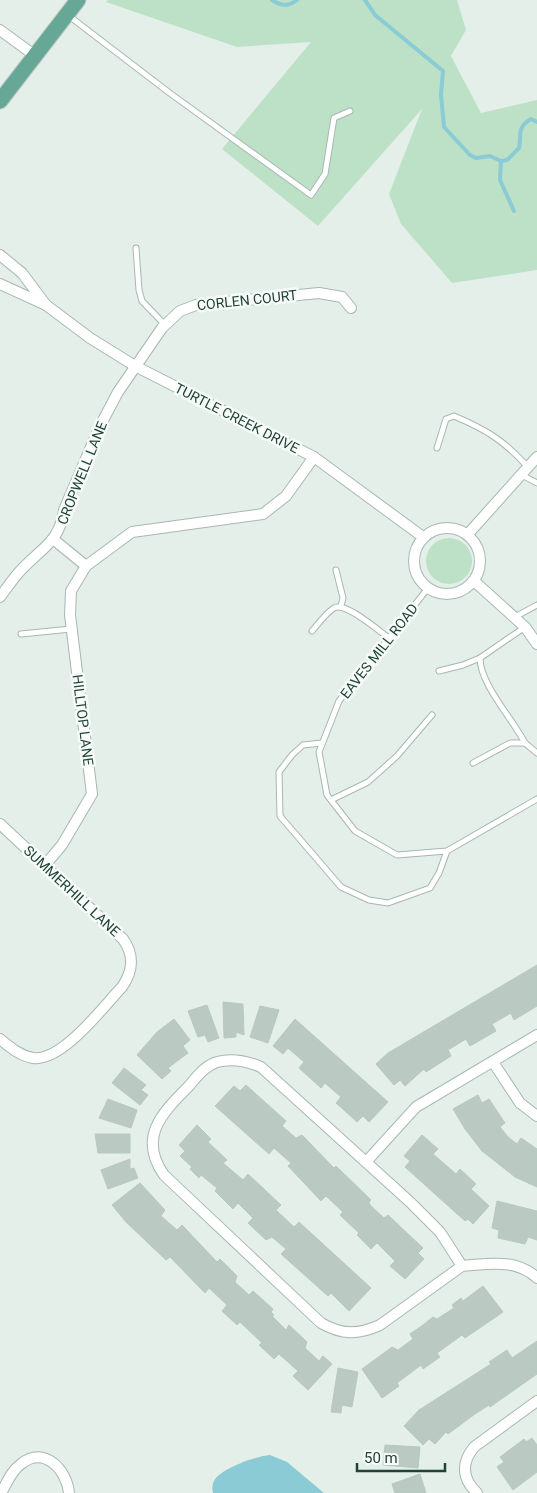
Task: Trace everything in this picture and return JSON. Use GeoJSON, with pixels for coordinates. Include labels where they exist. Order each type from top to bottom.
{"type":"FeatureCollection","features":[{"type":"Feature","properties":{"kind":"main road"},"geometry":{"type":"LineString","coordinates":[[0,101],[78,0]]}},
{"type":"Feature","properties":{"kind":"street"},"geometry":{"type":"LineString","coordinates":[[0,30],[34,55]]}},
{"type":"Feature","properties":{"kind":"street","name":"TURTLE CREEK DRIVE"},"geometry":{"type":"LineString","coordinates":[[0,255],[22,273],[46,305]]}},
{"type":"Feature","properties":{"kind":"street","name":"TURTLE CREEK DRIVE"},"geometry":{"type":"LineString","coordinates":[[0,284],[46,305],[90,338],[135,366],[314,457],[423,537]]}},
{"type":"Feature","properties":{"kind":"street","name":"CORLEN COURT"},"geometry":{"type":"LineString","coordinates":[[135,366],[166,325],[180,311],[196,305],[299,294],[335,294],[342,297],[351,308]]}},
{"type":"Feature","properties":{"kind":"street","name":"CROPWELL LANE"},"geometry":{"type":"LineString","coordinates":[[0,597],[20,570],[53,539],[62,526],[64,510],[73,493],[100,426],[135,366]]}},
{"type":"Feature","properties":{"kind":"street","name":"HILLTOP LANE"},"geometry":{"type":"LineString","coordinates":[[45,865],[62,845],[92,794],[70,615],[71,591],[86,566],[132,532],[263,514],[286,496],[314,457]]}},
{"type":"Feature","properties":{"kind":"street"},"geometry":{"type":"LineString","coordinates":[[468,534],[537,457]]}},
{"type":"Feature","properties":{"kind":"street"},"geometry":{"type":"LineString","coordinates":[[445,527],[457,528],[468,534],[479,548],[481,565],[474,581],[465,590],[453,594],[440,594],[428,588],[418,578],[414,564],[416,550],[423,537],[433,530],[445,527]]}},
{"type":"Feature","properties":{"kind":"street"},"geometry":{"type":"LineString","coordinates":[[53,539],[86,566]]}},
{"type":"Feature","properties":{"kind":"street"},"geometry":{"type":"LineString","coordinates":[[474,581],[524,627],[537,644]]}},
{"type":"Feature","properties":{"kind":"street","name":"SUMMERHILL LANE"},"geometry":{"type":"LineString","coordinates":[[0,824],[123,939],[131,953],[131,971],[122,987],[85,1026],[54,1054],[34,1058],[16,1051],[0,1039]]}},
{"type":"Feature","properties":{"kind":"street"},"geometry":{"type":"LineString","coordinates":[[366,1162],[416,1107],[537,1035]]}},
{"type":"Feature","properties":{"kind":"street"},"geometry":{"type":"LineString","coordinates":[[462,1266],[440,1232],[261,1067],[247,1061],[216,1062],[206,1067],[168,1107],[157,1122],[152,1140],[156,1163],[164,1175],[322,1323],[335,1331],[350,1334],[366,1331],[380,1325],[462,1266],[501,1263],[514,1265],[537,1278]]}},
{"type":"Feature","properties":{"kind":"street"},"geometry":{"type":"LineString","coordinates":[[492,1062],[520,1104],[537,1116]]}},
{"type":"Feature","properties":{"kind":"street"},"geometry":{"type":"LineString","coordinates":[[477,1493],[470,1486],[466,1477],[464,1466],[467,1456],[474,1447],[537,1401]]}},
{"type":"Feature","properties":{"kind":"street"},"geometry":{"type":"LineString","coordinates":[[1,1493],[14,1470],[21,1463],[37,1457],[55,1463],[67,1480],[69,1493]]}},
{"type":"Feature","properties":{"kind":"lane"},"geometry":{"type":"LineString","coordinates":[[66,15],[311,195],[325,174],[334,118],[350,111]]}},
{"type":"Feature","properties":{"kind":"lane"},"geometry":{"type":"LineString","coordinates":[[136,248],[139,290],[142,301],[166,325]]}},
{"type":"Feature","properties":{"kind":"lane"},"geometry":{"type":"LineString","coordinates":[[437,448],[446,419],[454,416],[508,445],[524,470],[537,483]]}},
{"type":"Feature","properties":{"kind":"lane"},"geometry":{"type":"LineString","coordinates":[[336,570],[343,598],[341,606]]}},
{"type":"Feature","properties":{"kind":"lane","name":"EAVES MILL ROAD"},"geometry":{"type":"LineString","coordinates":[[428,588],[339,701],[319,752],[327,795],[355,831],[397,855],[447,851],[537,799]]}},
{"type":"Feature","properties":{"kind":"lane"},"geometry":{"type":"LineString","coordinates":[[514,618],[537,605]]}},
{"type":"Feature","properties":{"kind":"lane"},"geometry":{"type":"LineString","coordinates":[[312,631],[335,607],[341,606],[350,610],[389,638]]}},
{"type":"Feature","properties":{"kind":"lane"},"geometry":{"type":"LineString","coordinates":[[439,671],[463,665],[480,658],[524,627]]}},
{"type":"Feature","properties":{"kind":"lane"},"geometry":{"type":"LineString","coordinates":[[22,634],[71,629]]}},
{"type":"Feature","properties":{"kind":"lane"},"geometry":{"type":"LineString","coordinates":[[480,658],[481,673],[515,724],[525,743],[537,753]]}},
{"type":"Feature","properties":{"kind":"lane"},"geometry":{"type":"LineString","coordinates":[[331,800],[368,782],[397,756],[432,715]]}},
{"type":"Feature","properties":{"kind":"lane"},"geometry":{"type":"LineString","coordinates":[[473,763],[510,742],[525,743]]}},
{"type":"Feature","properties":{"kind":"lane"},"geometry":{"type":"LineString","coordinates":[[322,743],[303,745],[279,772],[280,816],[342,887],[369,900],[388,903],[430,888],[439,873],[447,851]]}},
{"type":"Feature","properties":{"kind":"green space"},"geometry":{"type":"Polygon","coordinates":[[[108,0],[457,0],[466,30],[451,56],[481,113],[537,100],[537,270],[452,283],[401,224],[389,194],[422,109],[318,226],[222,149],[311,42],[237,47],[106,2],[108,0]]]}},
{"type":"Feature","properties":{"kind":"green space"},"geometry":{"type":"Polygon","coordinates":[[[449,538],[462,542],[468,548],[472,561],[468,574],[462,580],[449,584],[436,580],[430,574],[426,561],[430,548],[436,542],[449,538]]]}},
{"type":"Feature","properties":{"kind":"water"},"geometry":{"type":"Polygon","coordinates":[[[270,1455],[287,1462],[324,1493],[213,1493],[214,1481],[223,1472],[248,1461],[270,1455]]]}},
{"type":"Feature","properties":{"kind":"building"},"geometry":{"type":"Polygon","coordinates":[[[537,965],[537,1006],[514,1020],[511,1013],[492,1024],[496,1031],[470,1046],[466,1039],[448,1050],[451,1056],[426,1072],[424,1069],[405,1086],[400,1080],[394,1085],[376,1064],[388,1053],[537,965]]]}},
{"type":"Feature","properties":{"kind":"building"},"geometry":{"type":"Polygon","coordinates":[[[223,1002],[243,1004],[244,1035],[236,1032],[236,1037],[224,1038],[223,1002]]]}},
{"type":"Feature","properties":{"kind":"building"},"geometry":{"type":"Polygon","coordinates":[[[207,1005],[219,1038],[208,1042],[205,1035],[198,1037],[188,1011],[207,1005]]]}},
{"type":"Feature","properties":{"kind":"building"},"geometry":{"type":"Polygon","coordinates":[[[260,1006],[279,1010],[268,1043],[250,1037],[260,1006]]]}},
{"type":"Feature","properties":{"kind":"building"},"geometry":{"type":"Polygon","coordinates":[[[174,1019],[190,1040],[183,1046],[188,1053],[168,1068],[171,1071],[162,1079],[137,1055],[157,1032],[174,1019]]]}},
{"type":"Feature","properties":{"kind":"building"},"geometry":{"type":"Polygon","coordinates":[[[295,1019],[388,1102],[369,1122],[363,1116],[357,1122],[336,1103],[341,1097],[325,1083],[321,1088],[299,1068],[304,1062],[288,1048],[283,1054],[273,1046],[295,1019]]]}},
{"type":"Feature","properties":{"kind":"building"},"geometry":{"type":"Polygon","coordinates":[[[124,1068],[146,1085],[141,1090],[148,1095],[140,1105],[112,1083],[124,1068]]]}},
{"type":"Feature","properties":{"kind":"building"},"geometry":{"type":"Polygon","coordinates":[[[246,1085],[286,1121],[282,1126],[296,1138],[302,1135],[334,1168],[336,1166],[371,1200],[369,1202],[370,1205],[384,1218],[388,1215],[423,1248],[418,1253],[424,1259],[405,1279],[390,1266],[395,1261],[377,1243],[371,1249],[357,1235],[359,1233],[340,1215],[343,1212],[326,1196],[321,1201],[288,1166],[291,1163],[274,1148],[269,1154],[215,1106],[234,1086],[240,1091],[246,1085]]]}},
{"type":"Feature","properties":{"kind":"building"},"geometry":{"type":"Polygon","coordinates":[[[478,1095],[482,1103],[489,1099],[505,1123],[500,1127],[508,1137],[517,1144],[521,1138],[537,1149],[537,1187],[515,1177],[482,1151],[465,1129],[453,1109],[478,1095]]]}},
{"type":"Feature","properties":{"kind":"building"},"geometry":{"type":"Polygon","coordinates":[[[108,1099],[137,1110],[131,1128],[99,1118],[108,1099]]]}},
{"type":"Feature","properties":{"kind":"building"},"geometry":{"type":"Polygon","coordinates":[[[197,1125],[211,1139],[208,1142],[227,1160],[223,1163],[243,1180],[248,1174],[281,1205],[276,1210],[294,1227],[299,1222],[371,1288],[349,1311],[331,1293],[328,1296],[281,1254],[286,1249],[272,1237],[266,1240],[248,1223],[253,1218],[238,1203],[233,1209],[215,1191],[217,1188],[201,1175],[199,1178],[190,1169],[192,1167],[180,1156],[185,1151],[179,1145],[197,1125]]]}},
{"type":"Feature","properties":{"kind":"building"},"geometry":{"type":"Polygon","coordinates":[[[95,1134],[130,1134],[130,1153],[98,1153],[95,1134]]]}},
{"type":"Feature","properties":{"kind":"building"},"geometry":{"type":"Polygon","coordinates":[[[422,1135],[438,1149],[433,1154],[456,1174],[460,1169],[476,1184],[471,1189],[489,1206],[473,1224],[468,1219],[465,1221],[405,1167],[410,1161],[404,1156],[422,1135]]]}},
{"type":"Feature","properties":{"kind":"building"},"geometry":{"type":"Polygon","coordinates":[[[130,1159],[130,1169],[134,1168],[138,1178],[108,1189],[101,1170],[130,1159]]]}},
{"type":"Feature","properties":{"kind":"building"},"geometry":{"type":"Polygon","coordinates":[[[140,1183],[165,1210],[161,1216],[177,1230],[182,1225],[217,1262],[220,1259],[237,1276],[235,1282],[249,1295],[253,1291],[273,1309],[271,1312],[274,1315],[272,1316],[286,1330],[289,1325],[307,1342],[305,1348],[319,1361],[323,1356],[332,1364],[308,1390],[293,1376],[298,1371],[279,1354],[274,1359],[259,1345],[262,1343],[240,1322],[237,1325],[222,1311],[227,1305],[209,1288],[205,1293],[170,1257],[166,1260],[126,1222],[112,1205],[140,1183]]]}},
{"type":"Feature","properties":{"kind":"building"},"geometry":{"type":"Polygon","coordinates":[[[497,1201],[537,1211],[537,1240],[528,1237],[525,1244],[498,1238],[499,1230],[492,1228],[497,1201]]]}},
{"type":"Feature","properties":{"kind":"building"},"geometry":{"type":"Polygon","coordinates":[[[483,1286],[503,1312],[465,1338],[462,1335],[437,1353],[440,1357],[423,1369],[421,1365],[397,1383],[399,1386],[382,1398],[362,1369],[392,1347],[398,1350],[413,1339],[410,1334],[433,1317],[437,1319],[454,1308],[452,1305],[461,1298],[463,1301],[483,1286]]]}},
{"type":"Feature","properties":{"kind":"building"},"geometry":{"type":"Polygon","coordinates":[[[537,1341],[537,1374],[448,1434],[446,1432],[435,1444],[429,1439],[423,1445],[404,1426],[419,1410],[491,1364],[489,1362],[507,1350],[512,1358],[537,1341]]]}},
{"type":"Feature","properties":{"kind":"building"},"geometry":{"type":"Polygon","coordinates":[[[338,1368],[358,1372],[352,1407],[342,1405],[341,1413],[331,1412],[338,1368]]]}},
{"type":"Feature","properties":{"kind":"building"},"geometry":{"type":"Polygon","coordinates":[[[532,1438],[537,1445],[537,1472],[513,1490],[497,1467],[504,1462],[500,1457],[524,1439],[526,1442],[532,1438]]]}},
{"type":"Feature","properties":{"kind":"building"},"geometry":{"type":"Polygon","coordinates":[[[385,1445],[420,1447],[418,1468],[383,1465],[385,1445]]]}},
{"type":"Feature","properties":{"kind":"building"},"geometry":{"type":"Polygon","coordinates":[[[420,1474],[426,1493],[395,1493],[392,1484],[420,1474]]]}},
{"type":"Feature","properties":{"kind":"waterway"},"geometry":{"type":"LineString","coordinates":[[272,0],[284,5],[291,4],[297,0]]}},
{"type":"Feature","properties":{"kind":"waterway"},"geometry":{"type":"LineString","coordinates":[[365,0],[375,15],[443,71],[441,95],[444,127],[470,155],[476,158],[490,156],[501,161],[507,160],[519,148],[523,125],[531,119],[537,122]]}},
{"type":"Feature","properties":{"kind":"waterway"},"geometry":{"type":"LineString","coordinates":[[501,161],[500,180],[514,211]]}}]}
